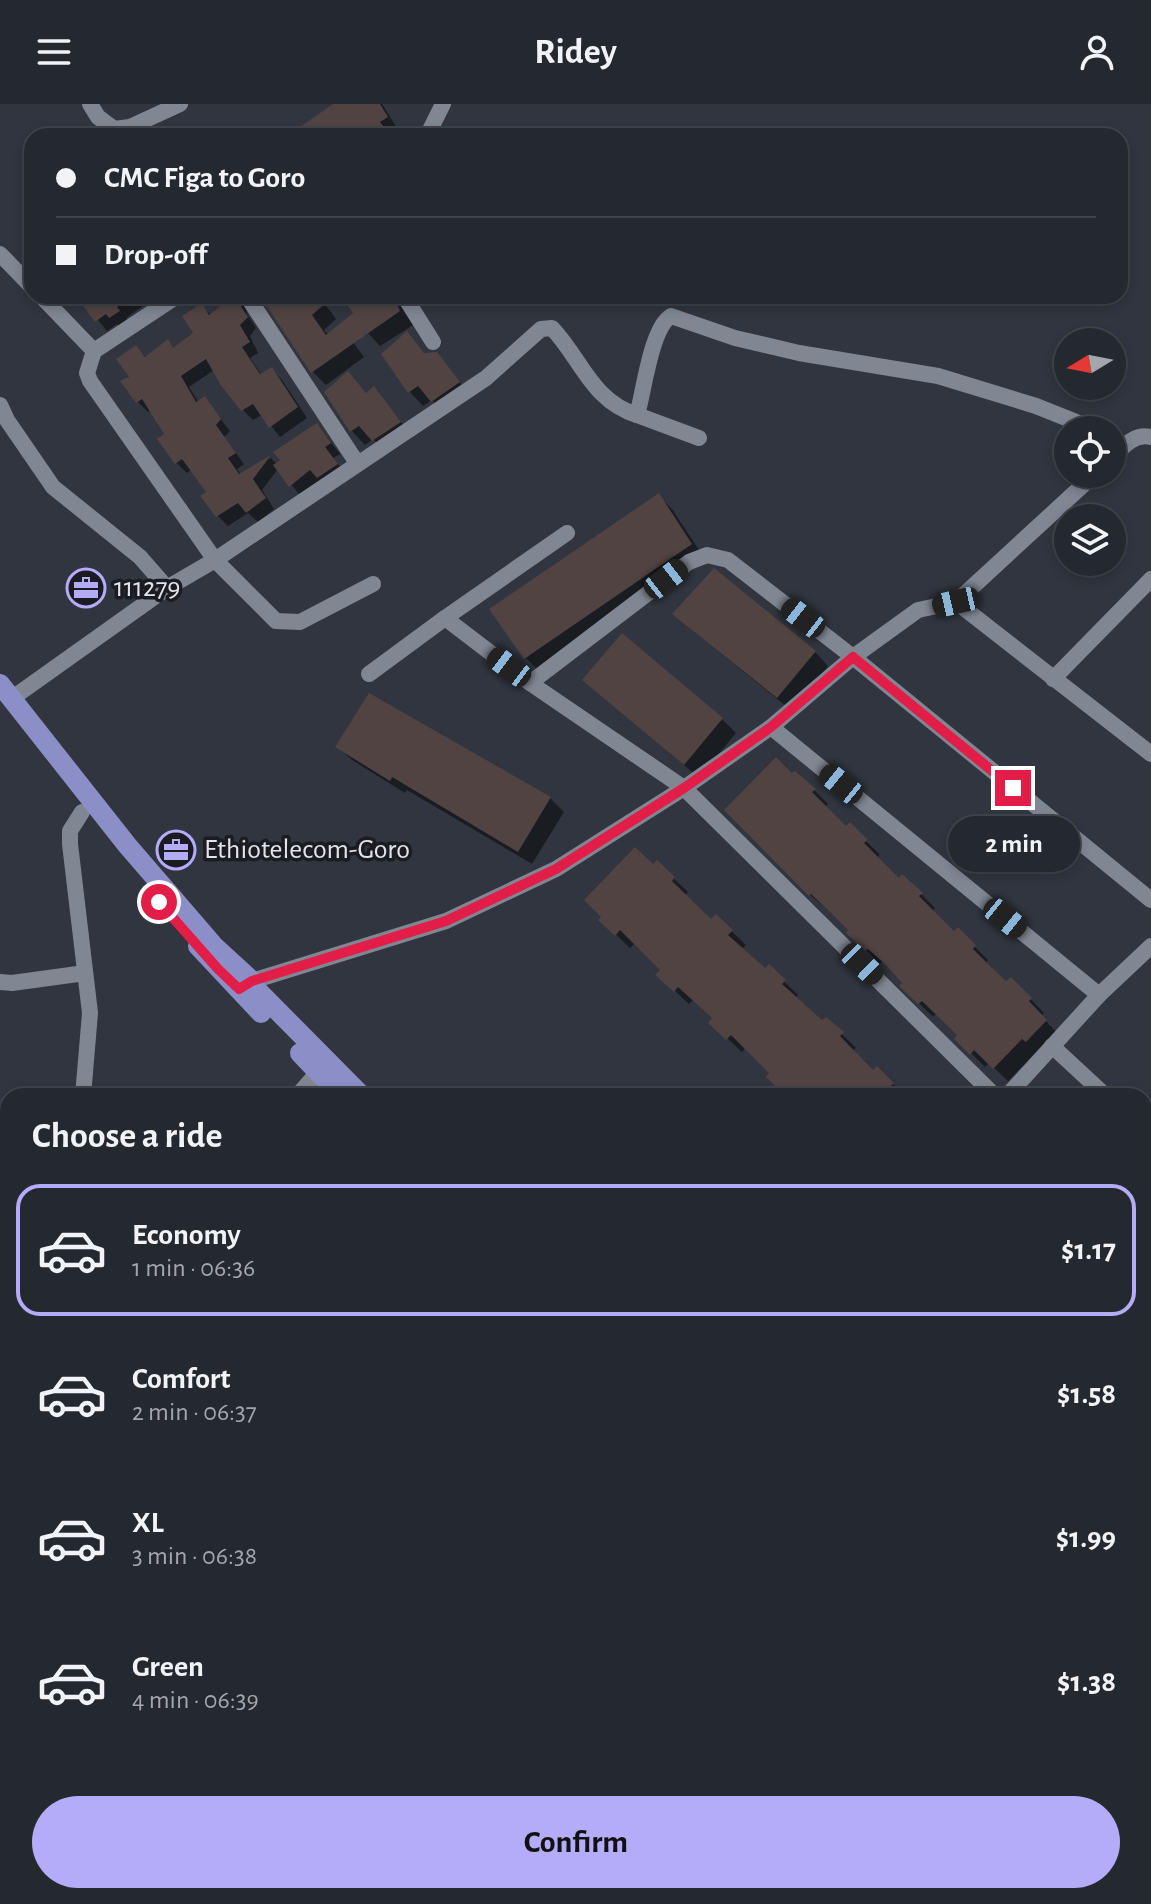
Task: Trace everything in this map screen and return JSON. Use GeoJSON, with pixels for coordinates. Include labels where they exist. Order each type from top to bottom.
{"type":"FeatureCollection","features":[{"type":"Feature","properties":{"kind":"main road"},"geometry":{"type":"LineString","coordinates":[[4,694],[82,812],[218,969],[257,990],[354,1088]]}},
{"type":"Feature","properties":{"kind":"main road"},"geometry":{"type":"LineString","coordinates":[[4,694],[163,888],[333,1088]]}},
{"type":"Feature","properties":{"kind":"street"},"geometry":{"type":"LineString","coordinates":[[90,104],[98,117],[113,128]]}},
{"type":"Feature","properties":{"kind":"street"},"geometry":{"type":"LineString","coordinates":[[122,128],[180,104]]}},
{"type":"Feature","properties":{"kind":"street"},"geometry":{"type":"LineString","coordinates":[[431,128],[443,104]]}},
{"type":"Feature","properties":{"kind":"street"},"geometry":{"type":"LineString","coordinates":[[0,254],[24,279]]}},
{"type":"Feature","properties":{"kind":"street"},"geometry":{"type":"LineString","coordinates":[[49,304],[94,351]]}},
{"type":"Feature","properties":{"kind":"street"},"geometry":{"type":"LineString","coordinates":[[165,304],[94,351],[87,373],[215,560],[276,621],[300,622],[373,584]]}},
{"type":"Feature","properties":{"kind":"street"},"geometry":{"type":"LineString","coordinates":[[252,304],[357,463]]}},
{"type":"Feature","properties":{"kind":"street"},"geometry":{"type":"LineString","coordinates":[[409,304],[433,342]]}},
{"type":"Feature","properties":{"kind":"street"},"geometry":{"type":"LineString","coordinates":[[637,415],[658,337],[665,320],[671,316],[735,338],[799,353],[938,376],[1061,416]]}},
{"type":"Feature","properties":{"kind":"street"},"geometry":{"type":"LineString","coordinates":[[4,694],[215,560],[486,378],[541,329],[552,328],[610,403],[699,438]]}},
{"type":"Feature","properties":{"kind":"street"},"geometry":{"type":"LineString","coordinates":[[0,405],[53,487],[140,557],[167,588]]}},
{"type":"Feature","properties":{"kind":"street"},"geometry":{"type":"LineString","coordinates":[[1128,443],[1143,435],[1151,437]]}},
{"type":"Feature","properties":{"kind":"street"},"geometry":{"type":"LineString","coordinates":[[245,985],[446,921],[556,869],[684,788],[771,727],[853,657],[918,610],[956,602],[1080,488]]}},
{"type":"Feature","properties":{"kind":"street"},"geometry":{"type":"LineString","coordinates":[[369,674],[567,533]]}},
{"type":"Feature","properties":{"kind":"street"},"geometry":{"type":"LineString","coordinates":[[530,683],[689,562],[707,555],[728,560],[853,657],[1151,900]]}},
{"type":"Feature","properties":{"kind":"street"},"geometry":{"type":"LineString","coordinates":[[1053,679],[1151,579]]}},
{"type":"Feature","properties":{"kind":"street"},"geometry":{"type":"LineString","coordinates":[[956,602],[1151,753]]}},
{"type":"Feature","properties":{"kind":"street"},"geometry":{"type":"LineString","coordinates":[[445,618],[530,683],[684,788],[987,1088]]}},
{"type":"Feature","properties":{"kind":"street"},"geometry":{"type":"LineString","coordinates":[[771,727],[1099,995]]}},
{"type":"Feature","properties":{"kind":"street"},"geometry":{"type":"LineString","coordinates":[[82,812],[70,831],[70,844],[90,1013],[84,1088]]}},
{"type":"Feature","properties":{"kind":"street"},"geometry":{"type":"LineString","coordinates":[[1014,1088],[1099,995],[1151,946]]}},
{"type":"Feature","properties":{"kind":"street"},"geometry":{"type":"LineString","coordinates":[[0,982],[85,973]]}},
{"type":"Feature","properties":{"kind":"street"},"geometry":{"type":"LineString","coordinates":[[1052,1046],[1097,1088]]}},
{"type":"Feature","properties":{"kind":"street"},"geometry":{"type":"LineString","coordinates":[[304,1088],[318,1072]]}},
{"type":"Feature","properties":{"kind":"building"},"geometry":{"type":"Polygon","coordinates":[[[333,104],[380,104],[388,117],[380,122],[383,126],[380,128],[298,128],[333,104]]]}},
{"type":"Feature","properties":{"kind":"building"},"geometry":{"type":"Polygon","coordinates":[[[82,304],[121,304],[117,307],[120,311],[109,318],[106,314],[95,322],[82,304]]]}},
{"type":"Feature","properties":{"kind":"building"},"geometry":{"type":"Polygon","coordinates":[[[200,304],[209,315],[223,304],[239,304],[248,317],[240,325],[250,342],[242,347],[260,374],[272,367],[298,407],[269,428],[253,404],[241,411],[206,359],[181,376],[196,402],[205,396],[221,419],[216,425],[236,453],[228,458],[239,474],[271,455],[253,479],[266,498],[246,513],[238,503],[216,517],[200,496],[206,492],[182,459],[175,464],[157,439],[164,434],[142,399],[136,403],[120,381],[129,377],[116,359],[136,345],[145,357],[168,339],[173,348],[193,333],[182,316],[200,304]]]}},
{"type":"Feature","properties":{"kind":"building"},"geometry":{"type":"Polygon","coordinates":[[[265,304],[325,304],[312,315],[326,335],[353,313],[347,304],[397,304],[400,311],[311,373],[265,304]]]}},
{"type":"Feature","properties":{"kind":"building"},"geometry":{"type":"Polygon","coordinates":[[[407,331],[424,353],[437,352],[460,382],[431,402],[418,386],[408,393],[381,354],[407,331]]]}},
{"type":"Feature","properties":{"kind":"building"},"geometry":{"type":"Polygon","coordinates":[[[348,371],[366,393],[374,386],[401,422],[372,441],[359,426],[350,432],[324,392],[348,371]]]}},
{"type":"Feature","properties":{"kind":"building"},"geometry":{"type":"Polygon","coordinates":[[[317,423],[331,443],[325,447],[338,464],[317,478],[310,470],[289,487],[273,465],[280,460],[273,452],[317,423]]]}},
{"type":"Feature","properties":{"kind":"building"},"geometry":{"type":"Polygon","coordinates":[[[659,493],[692,544],[524,659],[489,609],[659,493]]]}},
{"type":"Feature","properties":{"kind":"building"},"geometry":{"type":"Polygon","coordinates":[[[714,568],[816,651],[777,698],[672,614],[714,568]]]}},
{"type":"Feature","properties":{"kind":"building"},"geometry":{"type":"Polygon","coordinates":[[[622,633],[723,718],[684,765],[582,680],[622,633]]]}},
{"type":"Feature","properties":{"kind":"building"},"geometry":{"type":"Polygon","coordinates":[[[369,693],[551,797],[518,852],[335,747],[369,693]]]}},
{"type":"Feature","properties":{"kind":"building"},"geometry":{"type":"Polygon","coordinates":[[[776,757],[792,773],[795,771],[816,789],[812,792],[846,826],[850,822],[868,840],[864,843],[899,878],[902,874],[923,893],[919,896],[954,931],[958,927],[976,945],[973,949],[989,965],[1006,981],[1011,977],[1032,998],[1029,1001],[1047,1020],[1026,1042],[1022,1039],[993,1069],[974,1050],[970,1055],[954,1039],[957,1035],[922,1001],[918,1004],[899,986],[902,983],[886,965],[846,933],[848,930],[811,894],[809,896],[724,810],[776,757]]]}},
{"type":"Feature","properties":{"kind":"building"},"geometry":{"type":"Polygon","coordinates":[[[635,847],[653,864],[657,860],[675,877],[672,881],[711,919],[716,914],[733,930],[728,935],[765,968],[769,964],[786,980],[782,984],[822,1020],[826,1017],[844,1032],[840,1036],[873,1070],[877,1066],[894,1083],[893,1088],[777,1088],[766,1077],[769,1073],[731,1035],[726,1040],[708,1023],[712,1018],[678,987],[674,992],[655,975],[660,970],[620,930],[615,936],[598,920],[601,917],[584,900],[635,847]]]}},
{"type":"Feature","properties":{"kind":"place","name":"111279"},"geometry":{"type":"Point","coordinates":[86,588]}},
{"type":"Feature","properties":{"kind":"place","name":"Ethiotelecom-Goro"},"geometry":{"type":"Point","coordinates":[176,850]}},
{"type":"Feature","properties":{"kind":"route"},"geometry":{"type":"LineString","coordinates":[[159,902],[239,989],[252,981],[446,921],[556,869],[684,788],[771,727],[853,657],[1013,788]]}}]}
